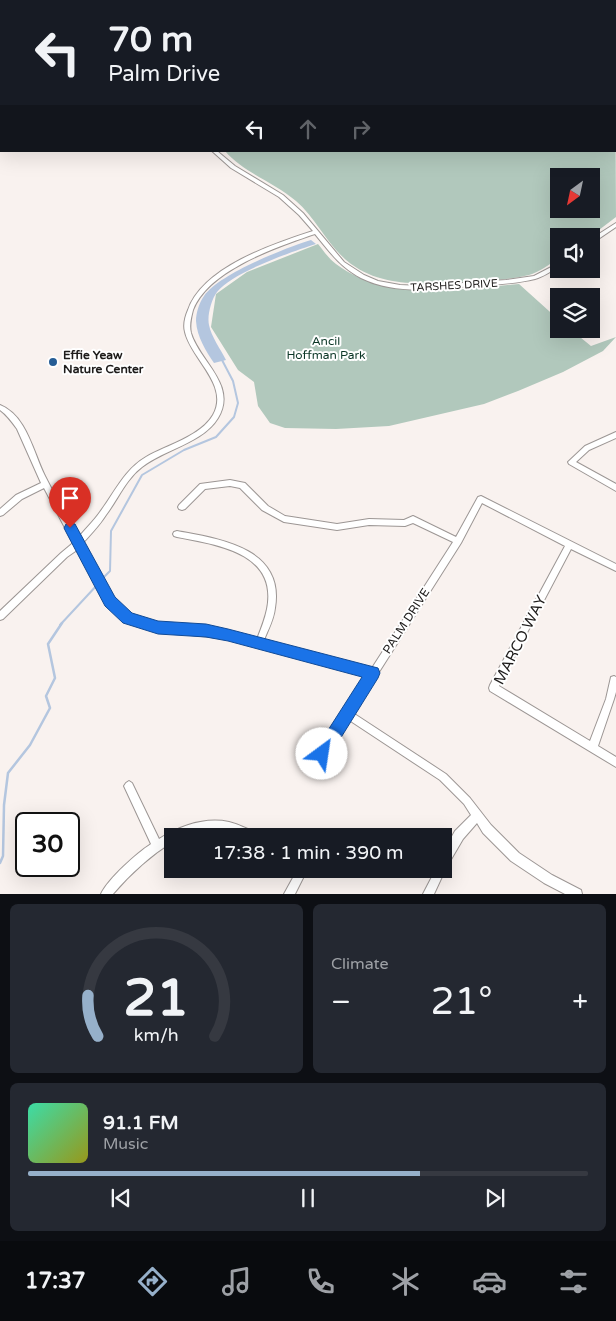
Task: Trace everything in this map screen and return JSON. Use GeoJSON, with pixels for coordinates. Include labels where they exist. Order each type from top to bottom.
{"type":"FeatureCollection","features":[{"type":"Feature","properties":{"kind":"street","name":"TARSHES DRIVE"},"geometry":{"type":"LineString","coordinates":[[215,152],[233,167],[281,196],[298,211],[338,259],[352,271],[376,282],[400,287],[422,288],[514,282],[535,277],[550,270]]}},
{"type":"Feature","properties":{"kind":"street"},"geometry":{"type":"LineString","coordinates":[[600,236],[616,225]]}},
{"type":"Feature","properties":{"kind":"street"},"geometry":{"type":"LineString","coordinates":[[0,616],[64,555],[72,551],[137,467],[148,458],[210,425],[220,408],[219,389],[188,335],[187,322],[191,304],[202,289],[224,272],[292,240],[315,232]]}},
{"type":"Feature","properties":{"kind":"street"},"geometry":{"type":"LineString","coordinates":[[0,407],[10,414],[24,436],[46,484],[116,610],[136,622],[158,628],[206,631],[372,673]]}},
{"type":"Feature","properties":{"kind":"street"},"geometry":{"type":"LineString","coordinates":[[616,435],[587,448],[571,462],[616,488]]}},
{"type":"Feature","properties":{"kind":"street"},"geometry":{"type":"LineString","coordinates":[[182,507],[203,486],[216,483],[236,483],[248,489],[265,508],[284,519],[337,528],[369,522],[405,523],[413,519],[458,541]]}},
{"type":"Feature","properties":{"kind":"street"},"geometry":{"type":"LineString","coordinates":[[0,513],[19,497],[46,484]]}},
{"type":"Feature","properties":{"kind":"street","name":"PALM DRIVE"},"geometry":{"type":"LineString","coordinates":[[322,754],[458,541],[481,499],[616,568]]}},
{"type":"Feature","properties":{"kind":"street"},"geometry":{"type":"LineString","coordinates":[[177,534],[240,549],[257,560],[264,568],[271,587],[272,602],[259,643]]}},
{"type":"Feature","properties":{"kind":"street","name":"MARCO WAY"},"geometry":{"type":"LineString","coordinates":[[569,545],[493,688],[616,762]]}},
{"type":"Feature","properties":{"kind":"street"},"geometry":{"type":"LineString","coordinates":[[592,748],[610,699],[614,680]]}},
{"type":"Feature","properties":{"kind":"street"},"geometry":{"type":"LineString","coordinates":[[346,714],[443,777],[456,788],[477,816],[515,857],[548,879],[578,894]]}},
{"type":"Feature","properties":{"kind":"street"},"geometry":{"type":"LineString","coordinates":[[129,786],[157,845]]}},
{"type":"Feature","properties":{"kind":"street"},"geometry":{"type":"LineString","coordinates":[[452,848],[459,836],[477,816]]}},
{"type":"Feature","properties":{"kind":"street"},"geometry":{"type":"LineString","coordinates":[[200,828],[211,826],[226,828]]}},
{"type":"Feature","properties":{"kind":"street"},"geometry":{"type":"LineString","coordinates":[[106,894],[132,865],[164,842]]}},
{"type":"Feature","properties":{"kind":"street"},"geometry":{"type":"LineString","coordinates":[[289,894],[298,878]]}},
{"type":"Feature","properties":{"kind":"street"},"geometry":{"type":"LineString","coordinates":[[428,894],[436,878]]}},
{"type":"Feature","properties":{"kind":"green space"},"geometry":{"type":"Polygon","coordinates":[[[226,152],[616,152],[616,217],[600,229],[550,228],[550,264],[529,275],[489,281],[420,284],[391,281],[364,272],[351,264],[336,250],[296,201],[241,165],[226,152]]]}},
{"type":"Feature","properties":{"kind":"green space","name":"Ancil Hoffman Park"},"geometry":{"type":"Polygon","coordinates":[[[318,244],[336,264],[357,276],[378,284],[401,289],[448,290],[519,284],[550,312],[550,338],[581,338],[591,346],[616,337],[603,351],[563,372],[484,404],[389,426],[336,429],[285,428],[270,423],[258,406],[254,382],[238,370],[211,327],[216,294],[247,272],[318,244]]]}},
{"type":"Feature","properties":{"kind":"water"},"geometry":{"type":"Polygon","coordinates":[[[311,240],[316,244],[278,257],[249,270],[236,277],[217,292],[210,308],[209,325],[226,360],[214,363],[202,344],[196,321],[197,311],[204,296],[223,279],[253,263],[311,240]]]}},
{"type":"Feature","properties":{"kind":"waterway"},"geometry":{"type":"LineString","coordinates":[[101,580],[110,571],[111,531],[142,475],[184,450],[216,437],[234,417],[238,403],[233,381],[222,360]]}},
{"type":"Feature","properties":{"kind":"waterway"},"geometry":{"type":"LineString","coordinates":[[60,625],[98,584]]}},
{"type":"Feature","properties":{"kind":"waterway"},"geometry":{"type":"LineString","coordinates":[[0,863],[3,856],[4,805],[8,773],[30,745],[50,708],[46,696],[55,678],[48,644],[62,623]]}},
{"type":"Feature","properties":{"kind":"place","name":"Effie Yeaw Nature Center"},"geometry":{"type":"Point","coordinates":[53,362]}},
{"type":"Feature","properties":{"kind":"route"},"geometry":{"type":"LineString","coordinates":[[70,528],[110,602],[121,614],[136,622],[158,628],[206,631],[228,635],[372,673],[322,754]]}}]}
